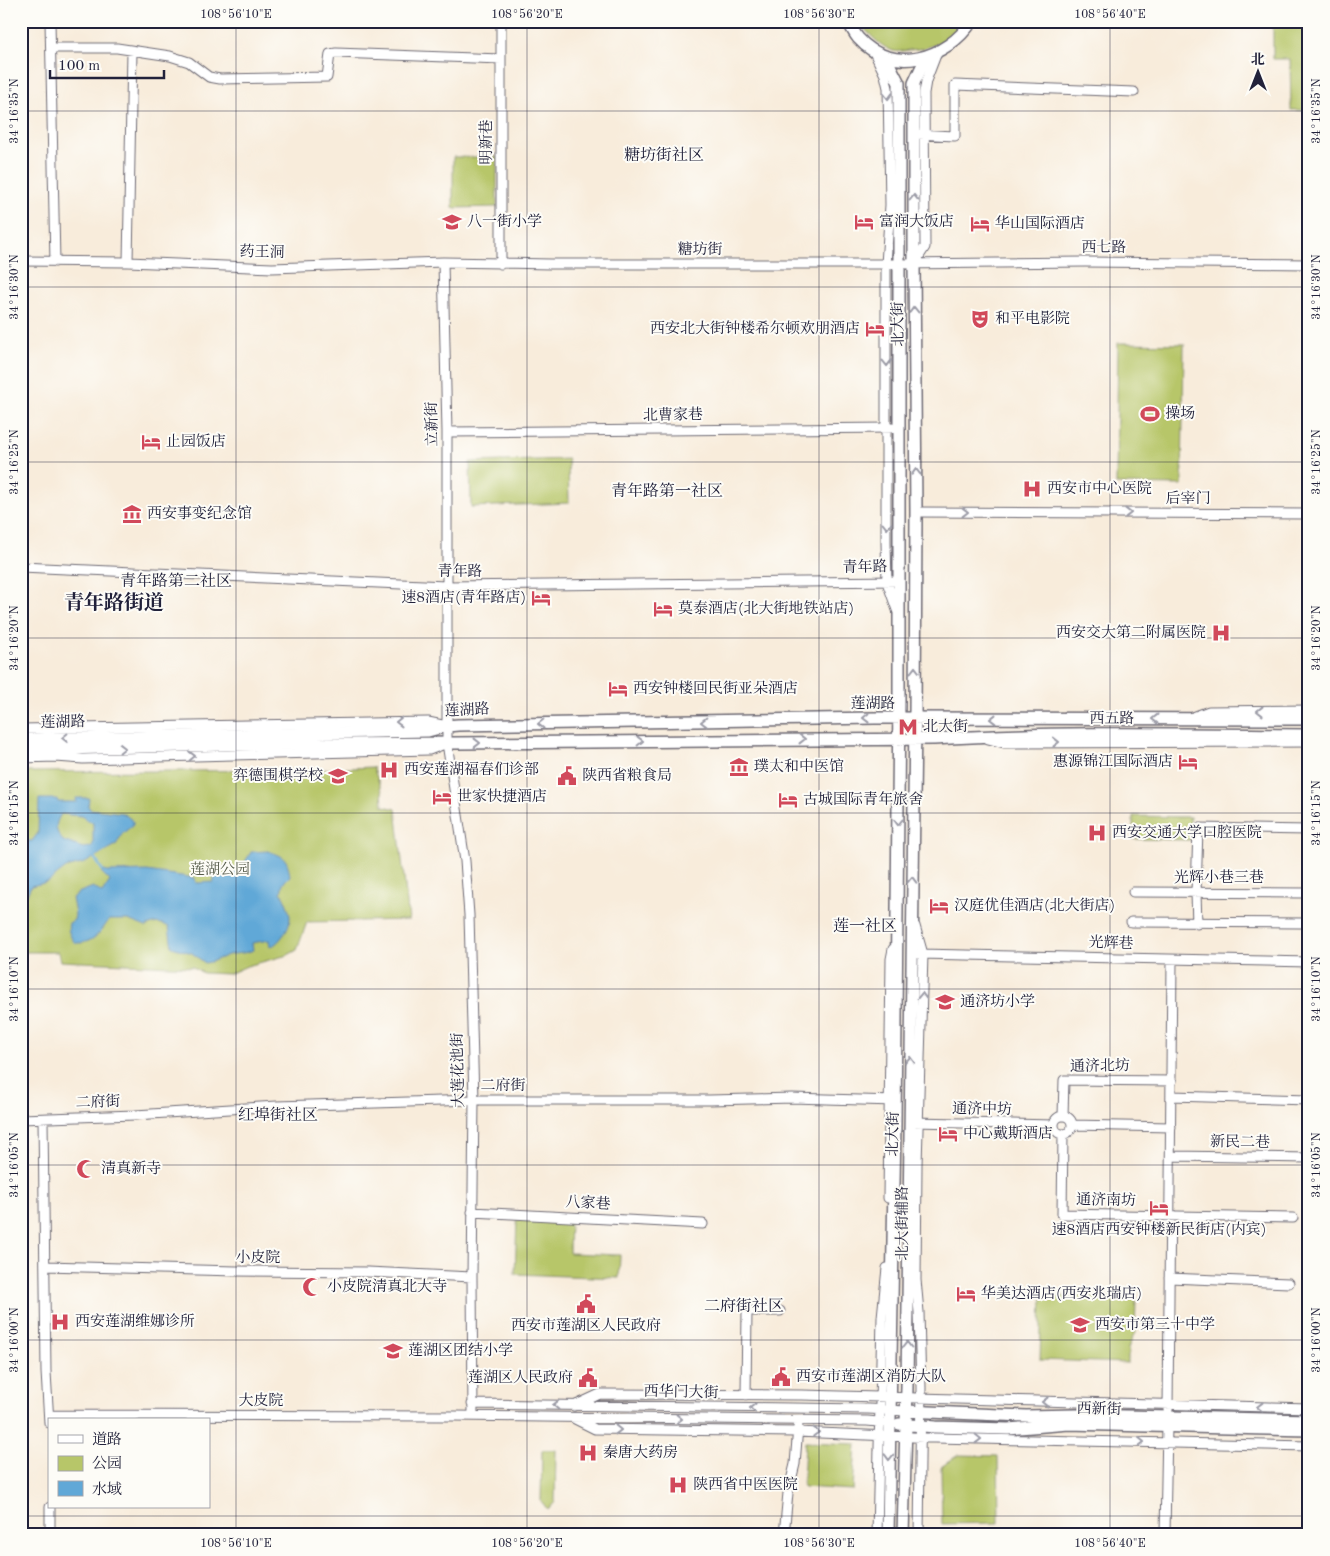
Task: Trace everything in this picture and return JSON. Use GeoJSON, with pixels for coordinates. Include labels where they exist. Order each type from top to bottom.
{"type":"FeatureCollection","features":[{"type":"Feature","properties":{"kind":"main road","name":"北大街"},"geometry":{"type":"LineString","coordinates":[[848,21],[858,38],[885,56],[919,59],[938,52]]}},
{"type":"Feature","properties":{"kind":"main road","name":"北大街"},"geometry":{"type":"LineString","coordinates":[[903,1535],[917,954],[912,912],[916,512],[914,264],[920,134],[914,83],[921,68],[938,52],[960,37],[972,21]]}},
{"type":"Feature","properties":{"kind":"main road","name":"北大街"},"geometry":{"type":"LineString","coordinates":[[885,56],[898,83],[899,428],[893,582],[899,617],[896,931],[884,1410],[888,1535]]}},
{"type":"Feature","properties":{"kind":"main road","name":"莲湖路"},"geometry":{"type":"LineString","coordinates":[[21,739],[428,730],[447,726],[915,719]]}},
{"type":"Feature","properties":{"kind":"main road","name":"西五路"},"geometry":{"type":"LineString","coordinates":[[915,719],[1309,719]]}},
{"type":"Feature","properties":{"kind":"main road","name":"西五路"},"geometry":{"type":"LineString","coordinates":[[915,739],[1083,733],[1309,735]]}},
{"type":"Feature","properties":{"kind":"main road","name":"莲湖路"},"geometry":{"type":"LineString","coordinates":[[21,750],[447,743],[915,739]]}},
{"type":"Feature","properties":{"kind":"main road","name":"西新街"},"geometry":{"type":"LineString","coordinates":[[906,1411],[1026,1416],[1077,1415],[1309,1430]]}},
{"type":"Feature","properties":{"kind":"main road","name":"西新街"},"geometry":{"type":"LineString","coordinates":[[884,1423],[1008,1429],[1069,1424],[1309,1420]]}},
{"type":"Feature","properties":{"kind":"street"},"geometry":{"type":"LineString","coordinates":[[50,21],[55,262]]}},
{"type":"Feature","properties":{"kind":"street","name":"明新巷"},"geometry":{"type":"LineString","coordinates":[[501,21],[501,264]]}},
{"type":"Feature","properties":{"kind":"street"},"geometry":{"type":"LineString","coordinates":[[51,48],[106,48],[177,58],[194,65],[209,77],[220,79],[327,77],[328,57],[330,54],[336,53],[501,59]]}},
{"type":"Feature","properties":{"kind":"street"},"geometry":{"type":"LineString","coordinates":[[874,50],[885,75],[888,88],[890,205],[886,264],[887,428],[893,582]]}},
{"type":"Feature","properties":{"kind":"street"},"geometry":{"type":"LineString","coordinates":[[128,262],[132,51]]}},
{"type":"Feature","properties":{"kind":"street"},"geometry":{"type":"LineString","coordinates":[[920,134],[955,136],[955,86],[1134,92]]}},
{"type":"Feature","properties":{"kind":"street","name":"药王洞"},"geometry":{"type":"LineString","coordinates":[[21,261],[128,262],[272,268],[443,262],[501,264]]}},
{"type":"Feature","properties":{"kind":"street","name":"立新街"},"geometry":{"type":"LineString","coordinates":[[443,262],[447,432],[447,726]]}},
{"type":"Feature","properties":{"kind":"street","name":"西七路"},"geometry":{"type":"LineString","coordinates":[[898,264],[1086,262],[1309,264]]}},
{"type":"Feature","properties":{"kind":"street","name":"糖坊街"},"geometry":{"type":"LineString","coordinates":[[501,264],[898,264]]}},
{"type":"Feature","properties":{"kind":"street","name":"北曹家巷"},"geometry":{"type":"LineString","coordinates":[[447,432],[899,428]]}},
{"type":"Feature","properties":{"kind":"street","name":"后宰门"},"geometry":{"type":"LineString","coordinates":[[916,512],[1309,514]]}},
{"type":"Feature","properties":{"kind":"street","name":"青年路"},"geometry":{"type":"LineString","coordinates":[[21,567],[446,586],[893,582]]}},
{"type":"Feature","properties":{"kind":"street"},"geometry":{"type":"LineString","coordinates":[[1186,719],[1210,711],[1309,710]]}},
{"type":"Feature","properties":{"kind":"street"},"geometry":{"type":"LineString","coordinates":[[21,729],[428,722],[447,726]]}},
{"type":"Feature","properties":{"kind":"street","name":"大莲花池街"},"geometry":{"type":"LineString","coordinates":[[447,726],[447,743],[465,861],[469,915],[474,1100],[472,1212],[473,1416]]}},
{"type":"Feature","properties":{"kind":"street"},"geometry":{"type":"LineString","coordinates":[[973,736],[1004,743],[1309,742]]}},
{"type":"Feature","properties":{"kind":"street"},"geometry":{"type":"LineString","coordinates":[[21,758],[56,757],[83,759],[429,750],[447,743]]}},
{"type":"Feature","properties":{"kind":"street"},"geometry":{"type":"LineString","coordinates":[[1197,924],[1198,828],[1309,830]]}},
{"type":"Feature","properties":{"kind":"street","name":"光辉小巷三巷"},"geometry":{"type":"LineString","coordinates":[[1132,892],[1306,893]]}},
{"type":"Feature","properties":{"kind":"street"},"geometry":{"type":"LineString","coordinates":[[1131,922],[1303,924]]}},
{"type":"Feature","properties":{"kind":"street","name":"光辉巷"},"geometry":{"type":"LineString","coordinates":[[917,954],[1309,962]]}},
{"type":"Feature","properties":{"kind":"street"},"geometry":{"type":"LineString","coordinates":[[1165,1535],[1172,1096],[1172,960]]}},
{"type":"Feature","properties":{"kind":"street","name":"通济北坊"},"geometry":{"type":"LineString","coordinates":[[1063,1116],[1064,1080],[1172,1081]]}},
{"type":"Feature","properties":{"kind":"street"},"geometry":{"type":"LineString","coordinates":[[1172,1096],[1309,1100]]}},
{"type":"Feature","properties":{"kind":"street","name":"二府街"},"geometry":{"type":"LineString","coordinates":[[21,1119],[277,1106],[474,1100],[792,1098],[892,1101]]}},
{"type":"Feature","properties":{"kind":"street"},"geometry":{"type":"LineString","coordinates":[[1063,1116],[1070,1118],[1072,1125],[1070,1132],[1063,1134],[1056,1132],[1054,1124],[1056,1118],[1063,1116]]}},
{"type":"Feature","properties":{"kind":"street"},"geometry":{"type":"LineString","coordinates":[[43,1119],[46,1372],[49,1418]]}},
{"type":"Feature","properties":{"kind":"street","name":"通济中坊"},"geometry":{"type":"LineString","coordinates":[[913,1122],[1054,1124]]}},
{"type":"Feature","properties":{"kind":"street","name":"北大街辅路"},"geometry":{"type":"LineString","coordinates":[[913,1122],[916,1280],[920,1319],[919,1535]]}},
{"type":"Feature","properties":{"kind":"street"},"geometry":{"type":"LineString","coordinates":[[1072,1125],[1171,1126]]}},
{"type":"Feature","properties":{"kind":"street","name":"通济南坊"},"geometry":{"type":"LineString","coordinates":[[1063,1134],[1062,1214],[1170,1216]]}},
{"type":"Feature","properties":{"kind":"street","name":"新民二巷"},"geometry":{"type":"LineString","coordinates":[[1171,1156],[1309,1158]]}},
{"type":"Feature","properties":{"kind":"street","name":"八家巷"},"geometry":{"type":"LineString","coordinates":[[472,1212],[703,1224]]}},
{"type":"Feature","properties":{"kind":"street"},"geometry":{"type":"LineString","coordinates":[[1170,1216],[1293,1218]]}},
{"type":"Feature","properties":{"kind":"street","name":"小皮院"},"geometry":{"type":"LineString","coordinates":[[45,1266],[236,1272],[368,1272],[472,1277]]}},
{"type":"Feature","properties":{"kind":"street"},"geometry":{"type":"LineString","coordinates":[[1169,1278],[1289,1283]]}},
{"type":"Feature","properties":{"kind":"street"},"geometry":{"type":"LineString","coordinates":[[746,1395],[746,1311],[780,1311]]}},
{"type":"Feature","properties":{"kind":"street"},"geometry":{"type":"LineString","coordinates":[[574,1406],[600,1394],[906,1398],[1309,1408]]}},
{"type":"Feature","properties":{"kind":"street","name":"西华门大街"},"geometry":{"type":"LineString","coordinates":[[472,1404],[884,1410]]}},
{"type":"Feature","properties":{"kind":"street","name":"西新街"},"geometry":{"type":"LineString","coordinates":[[884,1410],[906,1411]]}},
{"type":"Feature","properties":{"kind":"street","name":"大皮院"},"geometry":{"type":"LineString","coordinates":[[190,1418],[473,1416]]}},
{"type":"Feature","properties":{"kind":"street","name":"西华门大街"},"geometry":{"type":"LineString","coordinates":[[473,1416],[884,1423]]}},
{"type":"Feature","properties":{"kind":"street"},"geometry":{"type":"LineString","coordinates":[[572,1418],[595,1430],[797,1432],[919,1438],[1309,1446]]}},
{"type":"Feature","properties":{"kind":"street"},"geometry":{"type":"LineString","coordinates":[[784,1535],[788,1494],[795,1464],[798,1421]]}},
{"type":"Feature","properties":{"kind":"street"},"geometry":{"type":"LineString","coordinates":[[877,1535],[884,1436]]}},
{"type":"Feature","properties":{"kind":"street"},"geometry":{"type":"LineString","coordinates":[[50,1508],[50,1535]]}},
{"type":"Feature","properties":{"kind":"green space"},"geometry":{"type":"Polygon","coordinates":[[[858,21],[965,21],[953,34],[934,45],[918,49],[893,51],[878,42],[858,21]]]}},
{"type":"Feature","properties":{"kind":"green space"},"geometry":{"type":"Polygon","coordinates":[[[1273,21],[1309,21],[1309,110],[1291,110],[1290,59],[1273,59],[1273,21]]]}},
{"type":"Feature","properties":{"kind":"green space"},"geometry":{"type":"Polygon","coordinates":[[[453,157],[497,157],[497,207],[453,208],[453,157]]]}},
{"type":"Feature","properties":{"kind":"green space","name":"操场"},"geometry":{"type":"Polygon","coordinates":[[[1118,343],[1184,344],[1182,485],[1116,484],[1118,343]]]}},
{"type":"Feature","properties":{"kind":"green space"},"geometry":{"type":"Polygon","coordinates":[[[568,459],[569,503],[471,507],[470,462],[568,459]]]}},
{"type":"Feature","properties":{"kind":"green space","name":"莲湖公园"},"geometry":{"type":"Polygon","coordinates":[[[373,767],[382,791],[383,806],[396,809],[409,920],[307,922],[297,950],[288,955],[247,966],[229,974],[203,973],[193,967],[60,961],[58,952],[21,952],[21,772],[309,770],[373,767]]]}},
{"type":"Feature","properties":{"kind":"green space"},"geometry":{"type":"Polygon","coordinates":[[[1133,816],[1190,817],[1190,840],[1133,839],[1133,816]]]}},
{"type":"Feature","properties":{"kind":"green space"},"geometry":{"type":"Polygon","coordinates":[[[517,1219],[570,1221],[569,1253],[620,1255],[619,1278],[515,1274],[517,1219]]]}},
{"type":"Feature","properties":{"kind":"green space"},"geometry":{"type":"Polygon","coordinates":[[[1042,1296],[1136,1298],[1135,1333],[1128,1348],[1128,1363],[1040,1360],[1042,1296]]]}},
{"type":"Feature","properties":{"kind":"green space"},"geometry":{"type":"Polygon","coordinates":[[[805,1442],[856,1444],[853,1490],[803,1487],[805,1442]]]}},
{"type":"Feature","properties":{"kind":"green space"},"geometry":{"type":"Polygon","coordinates":[[[542,1450],[556,1450],[555,1502],[548,1510],[541,1501],[542,1450]]]}},
{"type":"Feature","properties":{"kind":"green space"},"geometry":{"type":"Polygon","coordinates":[[[958,1455],[998,1456],[999,1523],[942,1524],[941,1467],[958,1455]]]}},
{"type":"Feature","properties":{"kind":"water"},"geometry":{"type":"Polygon","coordinates":[[[76,798],[89,798],[88,806],[90,809],[123,813],[133,821],[133,825],[122,834],[116,845],[85,863],[66,868],[48,882],[31,886],[26,896],[21,898],[21,841],[32,841],[38,833],[39,799],[76,802],[76,798]],[[61,814],[56,825],[58,834],[63,841],[83,848],[92,847],[93,823],[81,816],[61,814]]]}},
{"type":"Feature","properties":{"kind":"water","name":"莲湖公园"},"geometry":{"type":"Polygon","coordinates":[[[268,851],[286,861],[290,876],[283,883],[281,892],[286,901],[290,922],[280,939],[270,947],[269,940],[252,943],[253,950],[228,955],[205,963],[192,953],[172,947],[169,927],[160,923],[146,927],[128,920],[109,920],[95,937],[81,943],[75,943],[69,933],[69,923],[74,920],[75,914],[72,898],[80,892],[93,887],[102,893],[110,881],[101,872],[105,870],[107,872],[147,871],[195,878],[196,883],[214,882],[214,877],[221,877],[236,871],[251,852],[268,851]]]}},
{"type":"Feature","properties":{"kind":"waterway"},"geometry":{"type":"LineString","coordinates":[[94,857],[103,871]]}},
{"type":"Feature","properties":{"kind":"place","name":"八一街小学"},"geometry":{"type":"Point","coordinates":[452,222]}},
{"type":"Feature","properties":{"kind":"place","name":"富润大饭店"},"geometry":{"type":"Point","coordinates":[864,222]}},
{"type":"Feature","properties":{"kind":"place","name":"华山国际酒店"},"geometry":{"type":"Point","coordinates":[980,224]}},
{"type":"Feature","properties":{"kind":"place","name":"和平电影院"},"geometry":{"type":"Point","coordinates":[980,319]}},
{"type":"Feature","properties":{"kind":"place","name":"西安北大街钟楼希尔顿欢朋酒店"},"geometry":{"type":"Point","coordinates":[875,329]}},
{"type":"Feature","properties":{"kind":"place","name":"操场"},"geometry":{"type":"Point","coordinates":[1150,414]}},
{"type":"Feature","properties":{"kind":"place","name":"止园饭店"},"geometry":{"type":"Point","coordinates":[151,442]}},
{"type":"Feature","properties":{"kind":"place","name":"西安市中心医院"},"geometry":{"type":"Point","coordinates":[1032,489]}},
{"type":"Feature","properties":{"kind":"place","name":"西安事变纪念馆"},"geometry":{"type":"Point","coordinates":[132,514]}},
{"type":"Feature","properties":{"kind":"place","name":"速8酒店(青年路店)"},"geometry":{"type":"Point","coordinates":[541,598]}},
{"type":"Feature","properties":{"kind":"place","name":"莫泰酒店(北大街地铁站店)"},"geometry":{"type":"Point","coordinates":[663,609]}},
{"type":"Feature","properties":{"kind":"place","name":"西安交大第二附属医院"},"geometry":{"type":"Point","coordinates":[1221,633]}},
{"type":"Feature","properties":{"kind":"place","name":"西安钟楼回民街亚朵酒店"},"geometry":{"type":"Point","coordinates":[618,689]}},
{"type":"Feature","properties":{"kind":"place","name":"北大街"},"geometry":{"type":"Point","coordinates":[908,727]}},
{"type":"Feature","properties":{"kind":"place","name":"惠源锦江国际酒店"},"geometry":{"type":"Point","coordinates":[1188,762]}},
{"type":"Feature","properties":{"kind":"place","name":"璞太和中医馆"},"geometry":{"type":"Point","coordinates":[739,767]}},
{"type":"Feature","properties":{"kind":"place","name":"西安莲湖福春们诊部"},"geometry":{"type":"Point","coordinates":[389,770]}},
{"type":"Feature","properties":{"kind":"place","name":"弈德围棋学校"},"geometry":{"type":"Point","coordinates":[338,776]}},
{"type":"Feature","properties":{"kind":"place","name":"陕西省粮食局"},"geometry":{"type":"Point","coordinates":[567,776]}},
{"type":"Feature","properties":{"kind":"place","name":"世家快捷酒店"},"geometry":{"type":"Point","coordinates":[442,797]}},
{"type":"Feature","properties":{"kind":"place","name":"古城国际青年旅舍"},"geometry":{"type":"Point","coordinates":[788,800]}},
{"type":"Feature","properties":{"kind":"place","name":"西安交通大学口腔医院"},"geometry":{"type":"Point","coordinates":[1097,833]}},
{"type":"Feature","properties":{"kind":"place","name":"汉庭优佳酒店(北大街店)"},"geometry":{"type":"Point","coordinates":[939,906]}},
{"type":"Feature","properties":{"kind":"place","name":"通济坊小学"},"geometry":{"type":"Point","coordinates":[945,1002]}},
{"type":"Feature","properties":{"kind":"place","name":"中心戴斯酒店"},"geometry":{"type":"Point","coordinates":[948,1134]}},
{"type":"Feature","properties":{"kind":"place","name":"清真新寺"},"geometry":{"type":"Point","coordinates":[86,1169]}},
{"type":"Feature","properties":{"kind":"place","name":"速8酒店西安钟楼新民街店(内宾)"},"geometry":{"type":"Point","coordinates":[1159,1208]}},
{"type":"Feature","properties":{"kind":"place","name":"小皮院清真北大寺"},"geometry":{"type":"Point","coordinates":[312,1287]}},
{"type":"Feature","properties":{"kind":"place","name":"华美达酒店(西安兆瑞店)"},"geometry":{"type":"Point","coordinates":[966,1294]}},
{"type":"Feature","properties":{"kind":"place","name":"西安市莲湖区人民政府"},"geometry":{"type":"Point","coordinates":[586,1304]}},
{"type":"Feature","properties":{"kind":"place","name":"西安莲湖维娜诊所"},"geometry":{"type":"Point","coordinates":[60,1322]}},
{"type":"Feature","properties":{"kind":"place","name":"西安市第三十中学"},"geometry":{"type":"Point","coordinates":[1080,1325]}},
{"type":"Feature","properties":{"kind":"place","name":"莲湖区团结小学"},"geometry":{"type":"Point","coordinates":[393,1351]}},
{"type":"Feature","properties":{"kind":"place","name":"西安市莲湖区消防大队"},"geometry":{"type":"Point","coordinates":[781,1377]}},
{"type":"Feature","properties":{"kind":"place","name":"莲湖区人民政府"},"geometry":{"type":"Point","coordinates":[588,1378]}},
{"type":"Feature","properties":{"kind":"place","name":"秦唐大药房"},"geometry":{"type":"Point","coordinates":[588,1453]}},
{"type":"Feature","properties":{"kind":"place","name":"陕西省中医医院"},"geometry":{"type":"Point","coordinates":[678,1485]}},
{"type":"Feature","properties":{"kind":"district","name":"糖坊街社区"},"geometry":{"type":"Point","coordinates":[664,156]}},
{"type":"Feature","properties":{"kind":"district","name":"青年路第一社区"},"geometry":{"type":"Point","coordinates":[667,492]}},
{"type":"Feature","properties":{"kind":"district","name":"青年路第二社区"},"geometry":{"type":"Point","coordinates":[176,582]}},
{"type":"Feature","properties":{"kind":"district","name":"青年路街道"},"geometry":{"type":"Point","coordinates":[114,604]}},
{"type":"Feature","properties":{"kind":"district","name":"莲一社区"},"geometry":{"type":"Point","coordinates":[865,927]}},
{"type":"Feature","properties":{"kind":"district","name":"红埠街社区"},"geometry":{"type":"Point","coordinates":[278,1116]}},
{"type":"Feature","properties":{"kind":"district","name":"二府街社区"},"geometry":{"type":"Point","coordinates":[744,1307]}}]}
